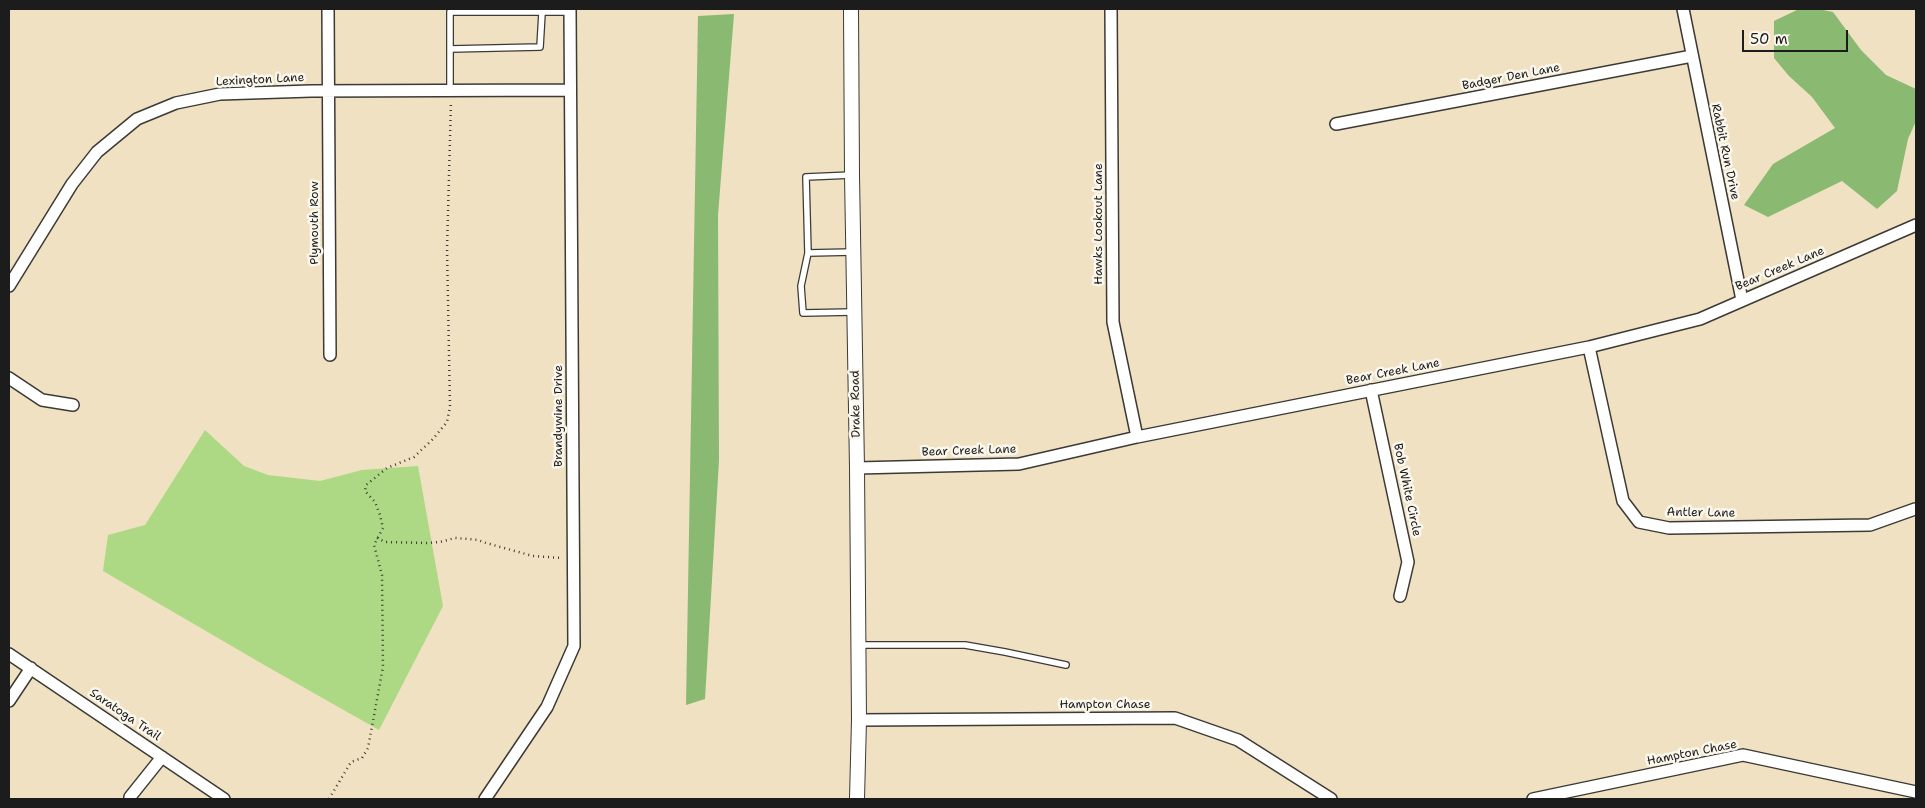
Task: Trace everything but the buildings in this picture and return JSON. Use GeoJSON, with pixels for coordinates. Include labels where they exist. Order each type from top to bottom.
{"type":"FeatureCollection","features":[{"type":"Feature","properties":{"kind":"street","name":"Plymouth Row"},"geometry":{"type":"LineString","coordinates":[[328,9],[330,355]]}},
{"type":"Feature","properties":{"kind":"street","name":"Drake Road"},"geometry":{"type":"LineString","coordinates":[[851,9],[859,720],[857,799]]}},
{"type":"Feature","properties":{"kind":"street","name":"Hawks Lookout Lane"},"geometry":{"type":"LineString","coordinates":[[1111,9],[1113,322],[1137,438]]}},
{"type":"Feature","properties":{"kind":"street","name":"Rabbit Run Drive"},"geometry":{"type":"LineString","coordinates":[[1683,9],[1742,300]]}},
{"type":"Feature","properties":{"kind":"street","name":"Brandywine Drive"},"geometry":{"type":"LineString","coordinates":[[485,799],[547,708],[574,646],[570,10]]}},
{"type":"Feature","properties":{"kind":"street","name":"Badger Den Lane"},"geometry":{"type":"LineString","coordinates":[[1336,124],[1692,56]]}},
{"type":"Feature","properties":{"kind":"street","name":"Lexington Lane"},"geometry":{"type":"LineString","coordinates":[[9,286],[72,184],[98,152],[137,119],[176,103],[220,94],[328,90],[570,90]]}},
{"type":"Feature","properties":{"kind":"street","name":"Bear Creek Lane"},"geometry":{"type":"LineString","coordinates":[[857,468],[1019,464],[1137,438],[1589,347],[1700,319],[1916,225]]}},
{"type":"Feature","properties":{"kind":"street","name":"Antler Lane"},"geometry":{"type":"LineString","coordinates":[[1589,347],[1622,501],[1639,522],[1669,528],[1870,525],[1915,509]]}},
{"type":"Feature","properties":{"kind":"street"},"geometry":{"type":"LineString","coordinates":[[9,378],[42,400],[73,405]]}},
{"type":"Feature","properties":{"kind":"street","name":"Bob White Circle"},"geometry":{"type":"LineString","coordinates":[[1371,390],[1408,562],[1400,596]]}},
{"type":"Feature","properties":{"kind":"street","name":"Saratoga Trail"},"geometry":{"type":"LineString","coordinates":[[9,654],[224,799]]}},
{"type":"Feature","properties":{"kind":"street"},"geometry":{"type":"LineString","coordinates":[[9,701],[31,668]]}},
{"type":"Feature","properties":{"kind":"street","name":"Hampton Chase"},"geometry":{"type":"LineString","coordinates":[[859,720],[1175,718],[1238,740],[1331,799]]}},
{"type":"Feature","properties":{"kind":"street","name":"Hampton Chase"},"geometry":{"type":"LineString","coordinates":[[1533,799],[1743,756],[1916,792]]}},
{"type":"Feature","properties":{"kind":"street"},"geometry":{"type":"LineString","coordinates":[[130,799],[130,796],[162,757]]}},
{"type":"Feature","properties":{"kind":"lane"},"geometry":{"type":"LineString","coordinates":[[450,91],[450,12],[542,13],[570,10]]}},
{"type":"Feature","properties":{"kind":"lane"},"geometry":{"type":"LineString","coordinates":[[450,49],[540,46],[542,13]]}},
{"type":"Feature","properties":{"kind":"lane"},"geometry":{"type":"LineString","coordinates":[[852,175],[806,177],[808,253],[801,286],[803,313],[854,312]]}},
{"type":"Feature","properties":{"kind":"lane"},"geometry":{"type":"LineString","coordinates":[[808,253],[853,252]]}},
{"type":"Feature","properties":{"kind":"lane"},"geometry":{"type":"LineString","coordinates":[[858,645],[965,645],[1066,665]]}},
{"type":"Feature","properties":{"kind":"path"},"geometry":{"type":"LineString","coordinates":[[329,799],[351,762],[362,758],[368,748],[383,668],[382,574],[374,545],[383,528],[375,502],[365,491],[366,485],[387,468],[414,457],[447,422],[450,407],[447,249],[450,91]]}},
{"type":"Feature","properties":{"kind":"path"},"geometry":{"type":"LineString","coordinates":[[377,538],[385,542],[427,543],[454,538],[469,539],[533,556],[573,558]]}},
{"type":"Feature","properties":{"kind":"green space"},"geometry":{"type":"Polygon","coordinates":[[[1799,9],[1818,9],[1833,12],[1861,50],[1886,75],[1916,89],[1916,121],[1908,139],[1897,191],[1877,209],[1842,181],[1768,217],[1744,205],[1773,164],[1835,128],[1812,97],[1789,76],[1774,58],[1774,21],[1799,9]]]}},
{"type":"Feature","properties":{"kind":"green space"},"geometry":{"type":"Polygon","coordinates":[[[734,14],[718,215],[719,460],[705,699],[686,705],[698,16],[734,14]]]}},
{"type":"Feature","properties":{"kind":"green space"},"geometry":{"type":"Polygon","coordinates":[[[205,430],[244,466],[268,475],[320,481],[362,470],[418,466],[443,606],[379,730],[103,571],[108,535],[145,525],[205,430]]]}}]}
